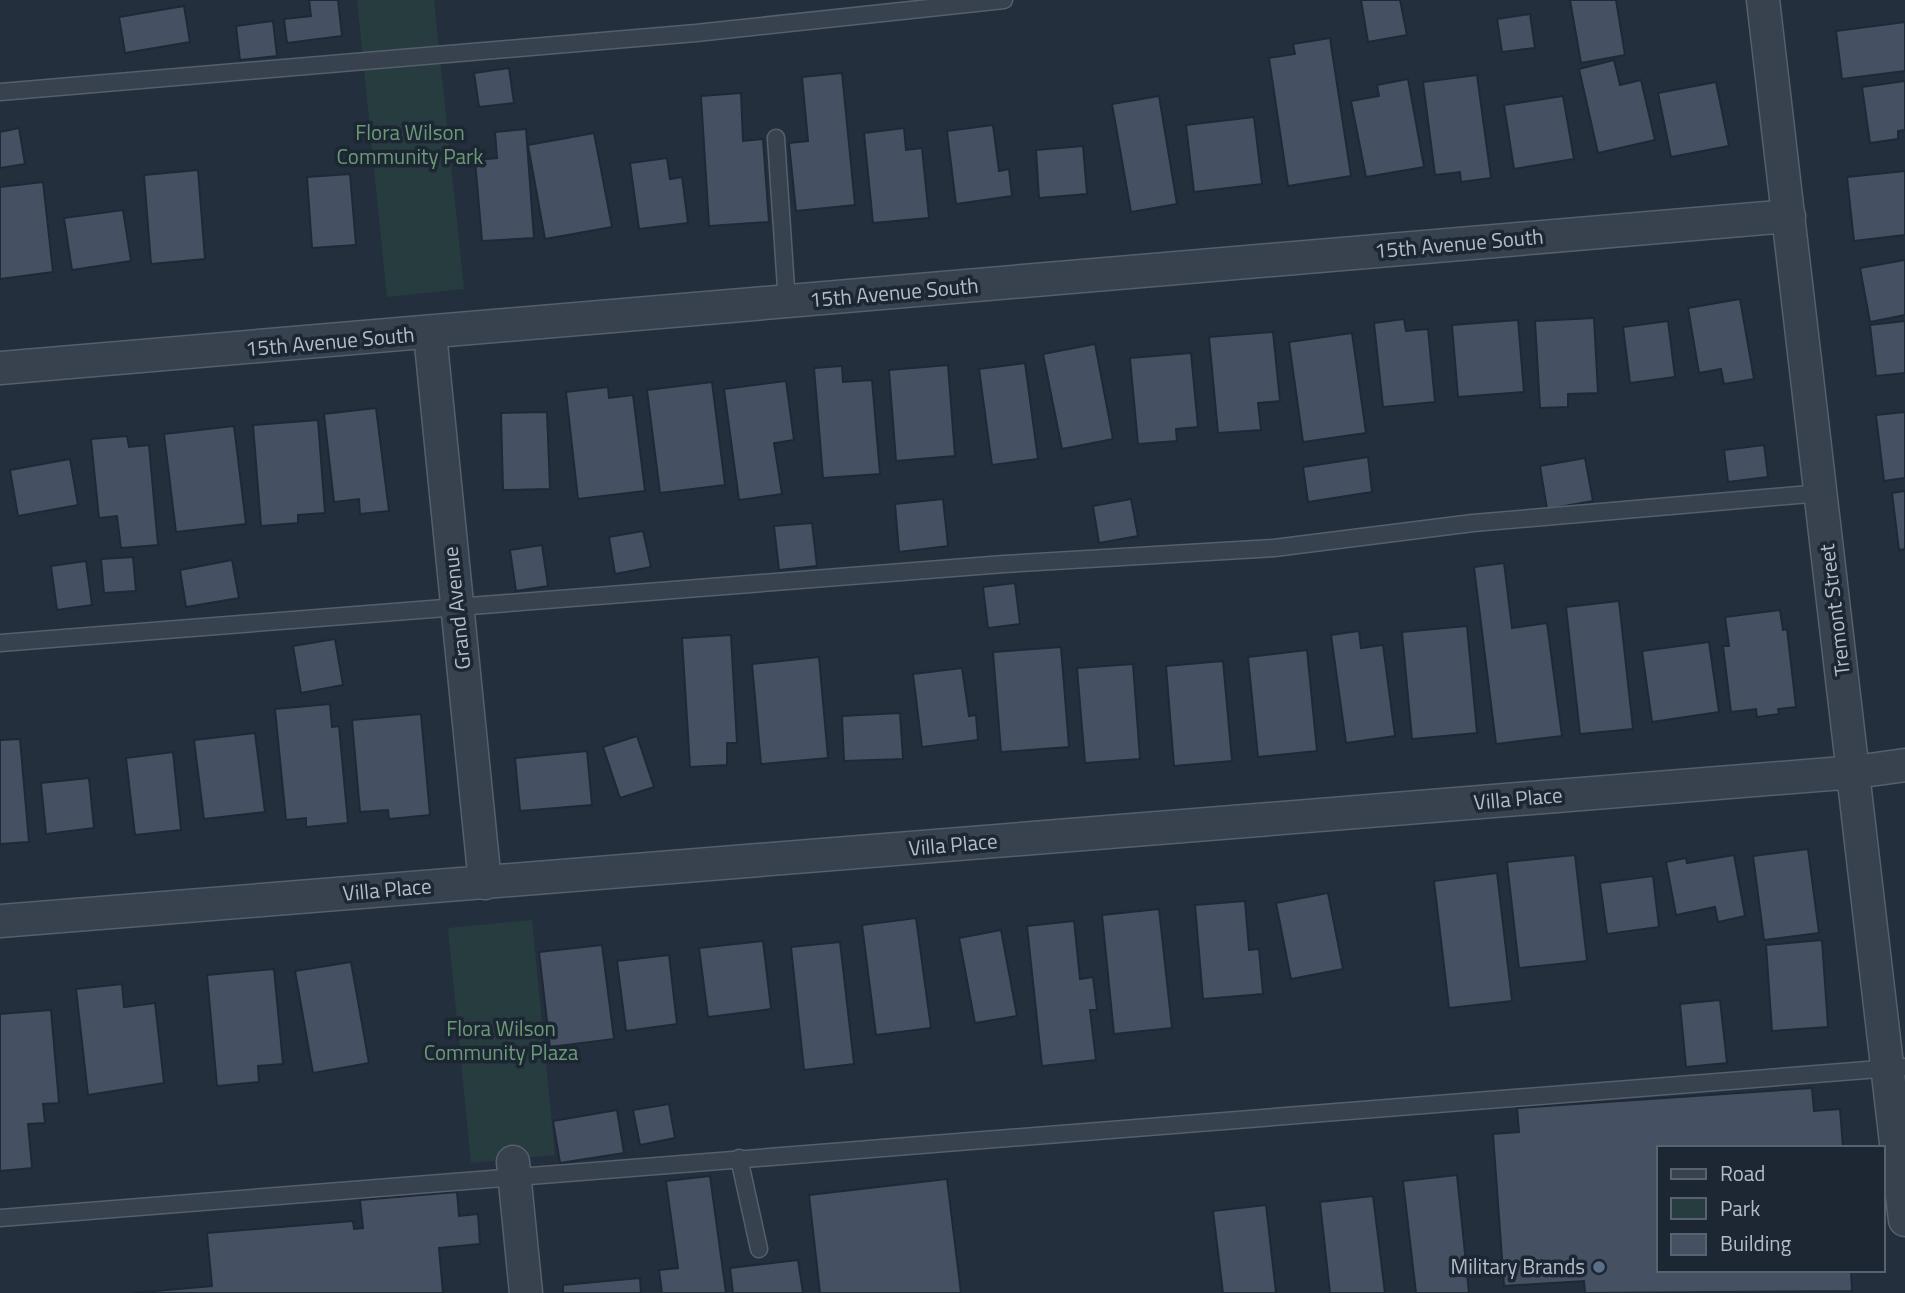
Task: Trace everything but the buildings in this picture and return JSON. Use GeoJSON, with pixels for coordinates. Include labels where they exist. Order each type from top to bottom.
{"type":"FeatureCollection","features":[{"type":"Feature","properties":{"kind":"street","name":"Tremont Street"},"geometry":{"type":"LineString","coordinates":[[1763,0],[1855,772],[1896,1068],[1905,1220]]}},
{"type":"Feature","properties":{"kind":"street","name":"15th Avenue South"},"geometry":{"type":"LineString","coordinates":[[0,368],[429,334],[1789,216]]}},
{"type":"Feature","properties":{"kind":"street","name":"Grand Avenue"},"geometry":{"type":"LineString","coordinates":[[429,334],[485,883]]}},
{"type":"Feature","properties":{"kind":"street","name":"Villa Place"},"geometry":{"type":"LineString","coordinates":[[0,921],[1855,772],[1905,765]]}},
{"type":"Feature","properties":{"kind":"street"},"geometry":{"type":"LineString","coordinates":[[514,1169],[526,1293]]}},
{"type":"Feature","properties":{"kind":"lane"},"geometry":{"type":"LineString","coordinates":[[0,92],[696,33],[1004,0]]}},
{"type":"Feature","properties":{"kind":"lane"},"geometry":{"type":"LineString","coordinates":[[776,138],[787,303]]}},
{"type":"Feature","properties":{"kind":"lane"},"geometry":{"type":"LineString","coordinates":[[0,643],[1004,564],[1274,548],[1473,523],[1821,493]]}},
{"type":"Feature","properties":{"kind":"lane"},"geometry":{"type":"LineString","coordinates":[[0,1219],[514,1169],[739,1158],[1896,1068]]}},
{"type":"Feature","properties":{"kind":"lane"},"geometry":{"type":"LineString","coordinates":[[739,1158],[759,1249]]}},
{"type":"Feature","properties":{"kind":"green space","name":"Flora Wilson Community Park"},"geometry":{"type":"Polygon","coordinates":[[[357,0],[434,0],[464,289],[387,297],[357,0]]]}},
{"type":"Feature","properties":{"kind":"green space","name":"Flora Wilson Community Plaza"},"geometry":{"type":"Polygon","coordinates":[[[532,920],[555,1155],[471,1163],[448,928],[532,920]]]}},
{"type":"Feature","properties":{"kind":"place","name":"Military Brands"},"geometry":{"type":"Point","coordinates":[1599,1267]}}]}
